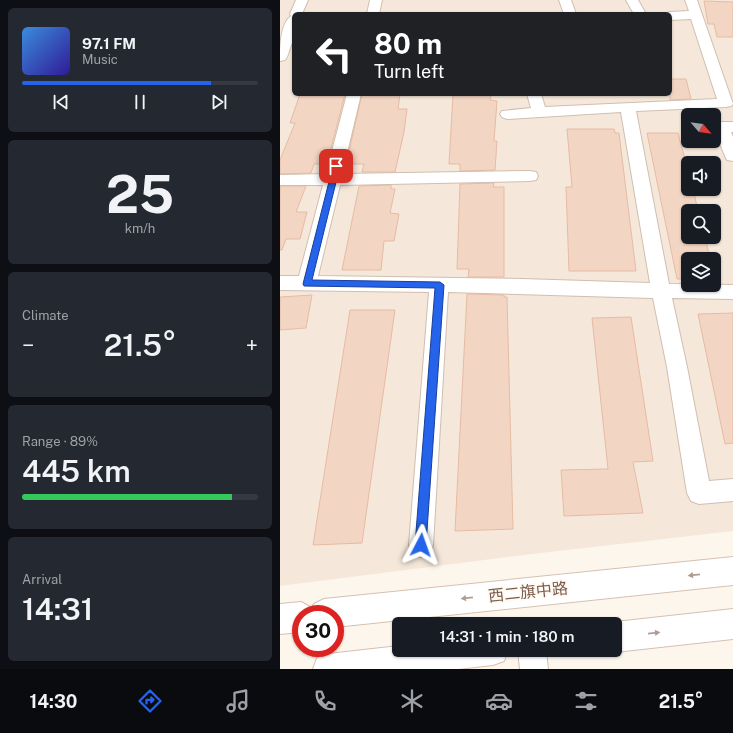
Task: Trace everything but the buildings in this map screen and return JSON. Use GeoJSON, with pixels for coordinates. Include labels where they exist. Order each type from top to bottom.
{"type":"FeatureCollection","features":[{"type":"Feature","properties":{"kind":"main road","name":"西二旗中路"},"geometry":{"type":"LineString","coordinates":[[344,612],[733,571]]}},
{"type":"Feature","properties":{"kind":"main road"},"geometry":{"type":"LineString","coordinates":[[280,619],[292,617]]}},
{"type":"Feature","properties":{"kind":"main road"},"geometry":{"type":"LineString","coordinates":[[622,636],[733,624]]}},
{"type":"Feature","properties":{"kind":"main road"},"geometry":{"type":"LineString","coordinates":[[328,669],[432,657]]}},
{"type":"Feature","properties":{"kind":"street"},"geometry":{"type":"LineString","coordinates":[[296,12],[302,0]]}},
{"type":"Feature","properties":{"kind":"street"},"geometry":{"type":"LineString","coordinates":[[373,12],[376,0]]}},
{"type":"Feature","properties":{"kind":"street"},"geometry":{"type":"LineString","coordinates":[[565,0],[569,12]]}},
{"type":"Feature","properties":{"kind":"street"},"geometry":{"type":"LineString","coordinates":[[632,0],[639,12]]}},
{"type":"Feature","properties":{"kind":"street"},"geometry":{"type":"LineString","coordinates":[[506,114],[726,103],[691,0]]}},
{"type":"Feature","properties":{"kind":"street"},"geometry":{"type":"LineString","coordinates":[[280,15],[292,14]]}},
{"type":"Feature","properties":{"kind":"street"},"geometry":{"type":"LineString","coordinates":[[672,16],[696,15]]}},
{"type":"Feature","properties":{"kind":"street"},"geometry":{"type":"LineString","coordinates":[[280,57],[292,25]]}},
{"type":"Feature","properties":{"kind":"street"},"geometry":{"type":"LineString","coordinates":[[307,284],[354,96]]}},
{"type":"Feature","properties":{"kind":"street"},"geometry":{"type":"LineString","coordinates":[[535,96],[539,112]]}},
{"type":"Feature","properties":{"kind":"street"},"geometry":{"type":"LineString","coordinates":[[628,107],[699,493],[733,490]]}},
{"type":"Feature","properties":{"kind":"street"},"geometry":{"type":"LineString","coordinates":[[733,127],[721,127],[733,156]]}},
{"type":"Feature","properties":{"kind":"street"},"geometry":{"type":"LineString","coordinates":[[280,180],[530,176]]}},
{"type":"Feature","properties":{"kind":"street"},"geometry":{"type":"LineString","coordinates":[[280,283],[733,292]]}},
{"type":"Feature","properties":{"kind":"street"},"geometry":{"type":"LineString","coordinates":[[421,545],[440,285]]}},
{"type":"Feature","properties":{"kind":"street"},"geometry":{"type":"LineString","coordinates":[[533,657],[534,669]]}},
{"type":"Feature","properties":{"kind":"shaded area"},"geometry":{"type":"Polygon","coordinates":[[[280,0],[733,0],[733,531],[524,555],[280,586],[280,0]]]}},
{"type":"Feature","properties":{"kind":"route"},"geometry":{"type":"LineString","coordinates":[[336,166],[307,284],[388,283],[440,285],[421,545]]}}]}
